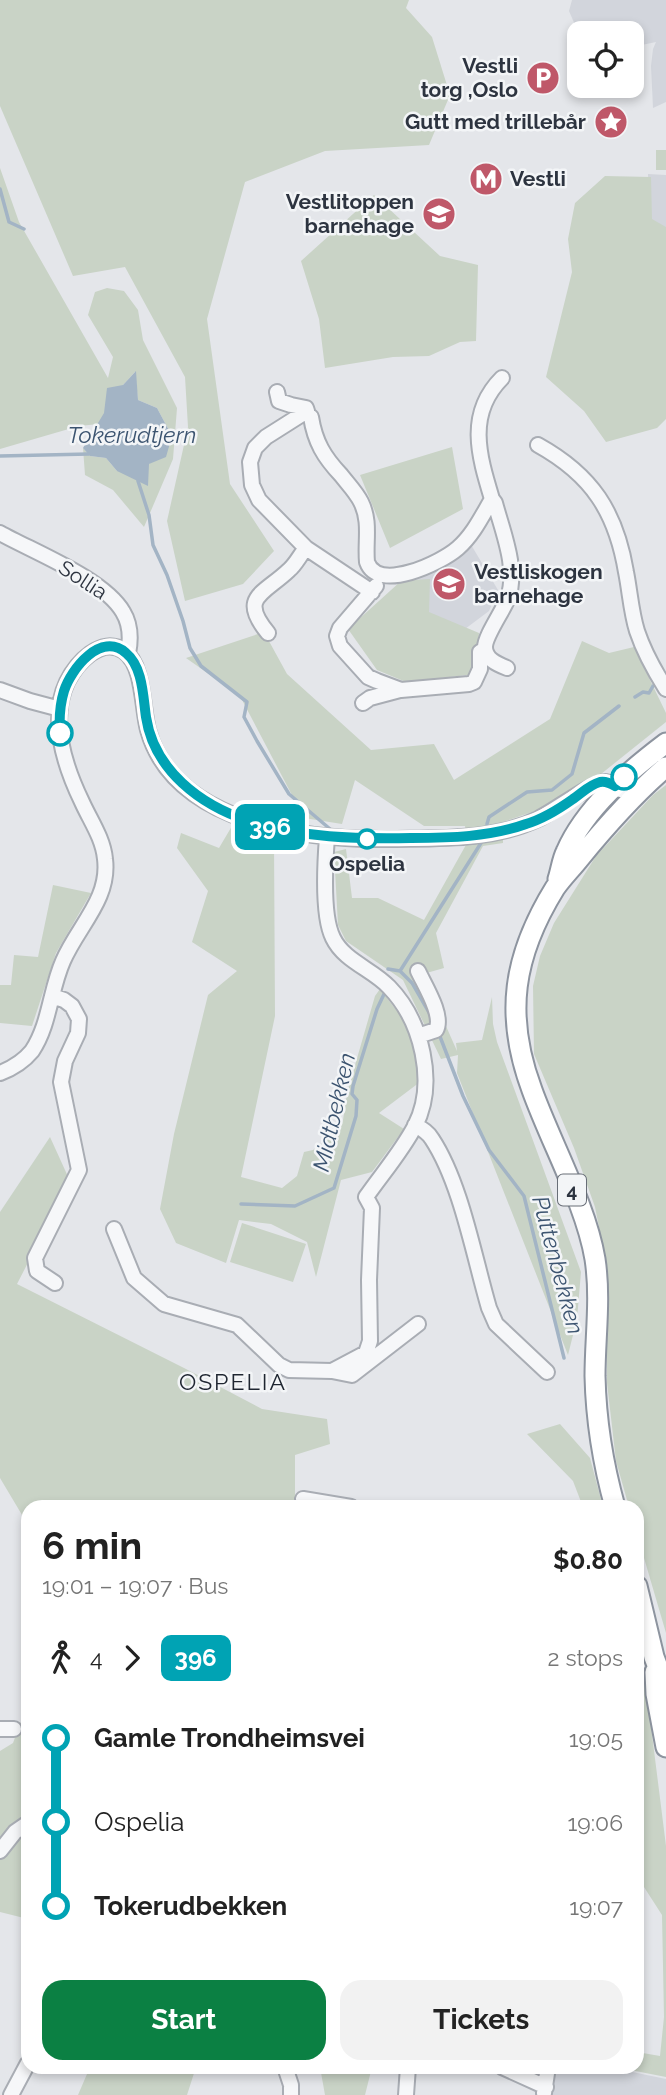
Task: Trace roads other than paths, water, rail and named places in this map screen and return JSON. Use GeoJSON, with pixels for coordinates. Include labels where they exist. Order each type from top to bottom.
{"type":"FeatureCollection","features":[{"type":"Feature","properties":{"kind":"highway","name":"4"},"geometry":{"type":"LineString","coordinates":[[613,1500],[601,1447],[596,1403],[597,1283],[592,1245],[520,1054],[515,1009],[522,964],[556,887],[565,853],[588,817],[615,786],[666,743]]}},
{"type":"Feature","properties":{"kind":"highway","name":"4"},"geometry":{"type":"LineString","coordinates":[[556,887],[629,800],[666,767]]}},
{"type":"Feature","properties":{"kind":"highway"},"geometry":{"type":"LineString","coordinates":[[644,1615],[654,1657],[666,1688]]}},
{"type":"Feature","properties":{"kind":"highway"},"geometry":{"type":"LineString","coordinates":[[654,1657],[656,1694],[666,1747]]}},
{"type":"Feature","properties":{"kind":"street"},"geometry":{"type":"LineString","coordinates":[[502,379],[489,394],[478,424],[478,449],[495,503],[512,573],[508,597],[486,640],[485,649],[491,660],[506,668]]}},
{"type":"Feature","properties":{"kind":"street"},"geometry":{"type":"LineString","coordinates":[[277,393],[279,401],[306,408],[307,411],[255,447],[250,462],[250,480],[260,500],[306,548],[372,592]]}},
{"type":"Feature","properties":{"kind":"street"},"geometry":{"type":"LineString","coordinates":[[312,417],[316,439],[324,456],[362,504],[368,521],[367,562],[373,571],[383,576],[403,574],[428,566],[457,549],[473,531],[492,499]]}},
{"type":"Feature","properties":{"kind":"street"},"geometry":{"type":"LineString","coordinates":[[538,445],[555,454],[585,478],[605,506],[618,534],[632,612],[646,654],[666,689]]}},
{"type":"Feature","properties":{"kind":"street","name":"Sollia"},"geometry":{"type":"LineString","coordinates":[[0,533],[92,583],[121,609],[128,623],[128,654],[137,670],[151,737],[165,764],[180,781],[207,802],[235,816],[271,827],[327,837],[425,838],[493,833],[536,820],[593,785],[606,782],[615,786]]}},
{"type":"Feature","properties":{"kind":"street"},"geometry":{"type":"LineString","coordinates":[[268,633],[254,610],[255,599],[292,568],[306,548]]}},
{"type":"Feature","properties":{"kind":"street"},"geometry":{"type":"LineString","coordinates":[[383,576],[340,628],[337,640],[368,677],[401,690]]}},
{"type":"Feature","properties":{"kind":"street"},"geometry":{"type":"LineString","coordinates":[[0,1073],[18,1065],[30,1053],[44,1027],[58,974],[68,950],[99,898],[104,884],[106,871],[102,844],[75,785],[64,752],[60,709],[66,683],[90,654],[107,647],[120,648],[128,654]]}},
{"type":"Feature","properties":{"kind":"street"},"geometry":{"type":"LineString","coordinates":[[363,703],[370,698],[401,690],[474,682],[480,669],[480,652],[485,649]]}},
{"type":"Feature","properties":{"kind":"street"},"geometry":{"type":"LineString","coordinates":[[0,690],[60,709]]}},
{"type":"Feature","properties":{"kind":"street"},"geometry":{"type":"LineString","coordinates":[[615,786],[629,800]]}},
{"type":"Feature","properties":{"kind":"street"},"geometry":{"type":"LineString","coordinates":[[327,837],[327,908],[331,934],[345,953],[390,988],[403,1005],[418,1036],[423,1059],[424,1084],[421,1109],[415,1125],[366,1197],[372,1208],[370,1341],[366,1353],[332,1371]]}},
{"type":"Feature","properties":{"kind":"street"},"geometry":{"type":"LineString","coordinates":[[418,971],[439,1022],[436,1030],[418,1036]]}},
{"type":"Feature","properties":{"kind":"street"},"geometry":{"type":"LineString","coordinates":[[52,996],[72,1006],[79,1023],[76,1037],[65,1060],[61,1082],[79,1170],[35,1258],[37,1270],[55,1283]]}},
{"type":"Feature","properties":{"kind":"street"},"geometry":{"type":"LineString","coordinates":[[415,1125],[432,1138],[453,1184],[496,1324],[547,1372]]}},
{"type":"Feature","properties":{"kind":"street"},"geometry":{"type":"LineString","coordinates":[[114,1229],[134,1278],[164,1304],[237,1325],[279,1365],[289,1370],[332,1371],[352,1375],[418,1324]]}},
{"type":"Feature","properties":{"kind":"street"},"geometry":{"type":"LineString","coordinates":[[303,1499],[309,1500]]}},
{"type":"Feature","properties":{"kind":"street"},"geometry":{"type":"LineString","coordinates":[[0,1851],[21,1828]]}},
{"type":"Feature","properties":{"kind":"street"},"geometry":{"type":"LineString","coordinates":[[11,2095],[22,2074]]}},
{"type":"Feature","properties":{"kind":"street"},"geometry":{"type":"LineString","coordinates":[[287,2074],[291,2095]]}},
{"type":"Feature","properties":{"kind":"street"},"geometry":{"type":"LineString","coordinates":[[406,2095],[408,2074]]}},
{"type":"Feature","properties":{"kind":"street"},"geometry":{"type":"LineString","coordinates":[[514,2074],[544,2091]]}},
{"type":"Feature","properties":{"kind":"water","name":"Tokerudtjern"},"geometry":{"type":"Polygon","coordinates":[[[136,371],[138,400],[157,408],[172,436],[166,457],[149,464],[148,486],[117,471],[106,458],[90,456],[83,448],[104,413],[107,388],[123,385],[136,371]]]}},
{"type":"Feature","properties":{"kind":"waterway"},"geometry":{"type":"LineString","coordinates":[[0,189],[9,222],[24,229]]}},
{"type":"Feature","properties":{"kind":"waterway"},"geometry":{"type":"LineString","coordinates":[[0,456],[89,454]]}},
{"type":"Feature","properties":{"kind":"waterway"},"geometry":{"type":"LineString","coordinates":[[138,481],[149,515],[153,545],[167,575],[190,648],[201,666],[247,702],[244,717],[289,794],[330,829]]}},
{"type":"Feature","properties":{"kind":"waterway"},"geometry":{"type":"LineString","coordinates":[[635,697],[643,692],[649,693],[653,686],[659,683]]}},
{"type":"Feature","properties":{"kind":"waterway"},"geometry":{"type":"LineString","coordinates":[[487,824],[489,817],[527,792],[552,790],[572,774],[584,733],[619,706]]}},
{"type":"Feature","properties":{"kind":"waterway"},"geometry":{"type":"LineString","coordinates":[[388,969],[400,971],[481,843]]}},
{"type":"Feature","properties":{"kind":"waterway","name":"Puttenbekken"},"geometry":{"type":"LineString","coordinates":[[400,971],[412,983],[431,1016]]}},
{"type":"Feature","properties":{"kind":"waterway","name":"Midtbekken"},"geometry":{"type":"LineString","coordinates":[[241,1204],[295,1206],[334,1188],[356,1116],[357,1100],[352,1094],[353,1086],[385,992]]}},
{"type":"Feature","properties":{"kind":"waterway","name":"Puttenbekken"},"geometry":{"type":"LineString","coordinates":[[439,1034],[463,1096],[489,1150],[524,1196],[564,1358]]}},
{"type":"Feature","properties":{"kind":"place","name":"Vestli torg ,Oslo"},"geometry":{"type":"Point","coordinates":[543,78]}},
{"type":"Feature","properties":{"kind":"place","name":"Gutt med trillebår"},"geometry":{"type":"Point","coordinates":[611,122]}},
{"type":"Feature","properties":{"kind":"place","name":"Vestli"},"geometry":{"type":"Point","coordinates":[486,179]}},
{"type":"Feature","properties":{"kind":"place","name":"Vestlitoppen barnehage"},"geometry":{"type":"Point","coordinates":[439,214]}},
{"type":"Feature","properties":{"kind":"place","name":"Vestliskogen barnehage"},"geometry":{"type":"Point","coordinates":[449,584]}},
{"type":"Feature","properties":{"kind":"place","name":"Ospelia"},"geometry":{"type":"Point","coordinates":[367,839]}},
{"type":"Feature","properties":{"kind":"district","name":"OSPELIA"},"geometry":{"type":"Point","coordinates":[233,1382]}}]}
